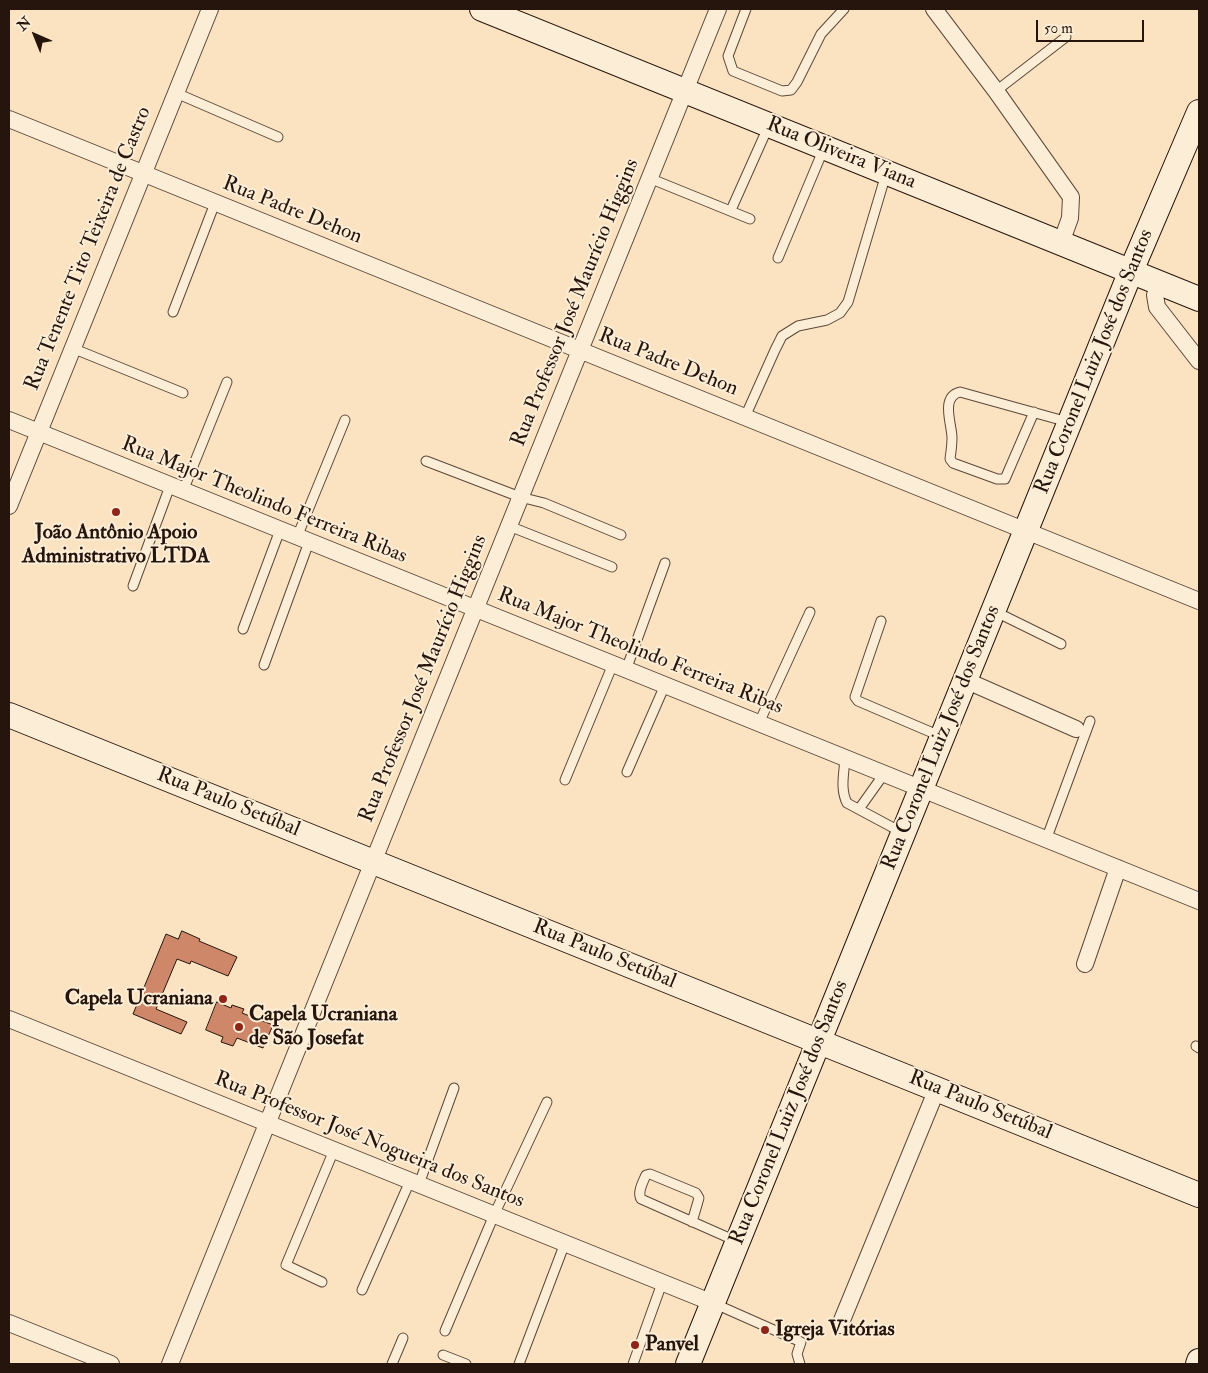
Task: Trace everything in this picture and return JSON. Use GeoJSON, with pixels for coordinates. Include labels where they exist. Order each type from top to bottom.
{"type":"FeatureCollection","features":[{"type":"Feature","properties":{"kind":"main road","name":"Rua Oliveira Viana"},"geometry":{"type":"LineString","coordinates":[[482,9],[1199,299]]}},
{"type":"Feature","properties":{"kind":"main road","name":"Rua Coronel Luiz José dos Santos"},"geometry":{"type":"LineString","coordinates":[[688,1364],[1131,271],[1199,112]]}},
{"type":"Feature","properties":{"kind":"main road","name":"Rua Paulo Setúbal"},"geometry":{"type":"LineString","coordinates":[[9,715],[1199,1195]]}},
{"type":"Feature","properties":{"kind":"street","name":"Rua Tenente Tito Teixeira de Castro"},"geometry":{"type":"LineString","coordinates":[[9,506],[210,9]]}},
{"type":"Feature","properties":{"kind":"street","name":"Rua Professor José Maurício Higgins"},"geometry":{"type":"LineString","coordinates":[[170,1364],[718,9]]}},
{"type":"Feature","properties":{"kind":"street"},"geometry":{"type":"LineString","coordinates":[[934,9],[996,91],[1071,197],[1070,218],[1061,243]]}},
{"type":"Feature","properties":{"kind":"street","name":"Rua Padre Dehon"},"geometry":{"type":"LineString","coordinates":[[9,119],[1199,601]]}},
{"type":"Feature","properties":{"kind":"street"},"geometry":{"type":"LineString","coordinates":[[1159,283],[1154,296],[1157,306],[1199,361]]}},
{"type":"Feature","properties":{"kind":"street","name":"Rua Major Theolindo Ferreira Ribas"},"geometry":{"type":"LineString","coordinates":[[9,420],[1199,902]]}},
{"type":"Feature","properties":{"kind":"street"},"geometry":{"type":"LineString","coordinates":[[965,680],[1083,725]]}},
{"type":"Feature","properties":{"kind":"street"},"geometry":{"type":"LineString","coordinates":[[1085,964],[1118,868]]}},
{"type":"Feature","properties":{"kind":"street","name":"Rua Professor José Nogueira dos Santos"},"geometry":{"type":"LineString","coordinates":[[9,1019],[713,1303]]}},
{"type":"Feature","properties":{"kind":"street"},"geometry":{"type":"LineString","coordinates":[[840,1326],[937,1089]]}},
{"type":"Feature","properties":{"kind":"street"},"geometry":{"type":"LineString","coordinates":[[9,1323],[111,1364]]}},
{"type":"Feature","properties":{"kind":"lane"},"geometry":{"type":"LineString","coordinates":[[746,9],[728,56],[730,65],[733,71],[782,91],[791,90],[797,82],[821,34],[844,9]]}},
{"type":"Feature","properties":{"kind":"lane"},"geometry":{"type":"LineString","coordinates":[[996,91],[1066,37]]}},
{"type":"Feature","properties":{"kind":"lane"},"geometry":{"type":"LineString","coordinates":[[176,93],[278,137]]}},
{"type":"Feature","properties":{"kind":"lane"},"geometry":{"type":"LineString","coordinates":[[731,210],[769,125]]}},
{"type":"Feature","properties":{"kind":"lane"},"geometry":{"type":"LineString","coordinates":[[778,258],[824,147]]}},
{"type":"Feature","properties":{"kind":"lane"},"geometry":{"type":"LineString","coordinates":[[745,418],[782,336],[798,326],[826,320],[840,313],[848,302],[886,172]]}},
{"type":"Feature","properties":{"kind":"lane"},"geometry":{"type":"LineString","coordinates":[[649,178],[750,219]]}},
{"type":"Feature","properties":{"kind":"lane"},"geometry":{"type":"LineString","coordinates":[[173,312],[215,203]]}},
{"type":"Feature","properties":{"kind":"lane"},"geometry":{"type":"LineString","coordinates":[[72,348],[183,394]]}},
{"type":"Feature","properties":{"kind":"lane"},"geometry":{"type":"LineString","coordinates":[[133,586],[176,488],[227,382]]}},
{"type":"Feature","properties":{"kind":"lane"},"geometry":{"type":"LineString","coordinates":[[1034,412],[1005,478],[997,480],[953,462],[950,459],[952,437],[948,411],[950,397],[960,392],[1034,412],[1070,423]]}},
{"type":"Feature","properties":{"kind":"lane"},"geometry":{"type":"LineString","coordinates":[[264,665],[303,539],[345,420]]}},
{"type":"Feature","properties":{"kind":"lane"},"geometry":{"type":"LineString","coordinates":[[426,461],[520,497],[544,504],[621,535]]}},
{"type":"Feature","properties":{"kind":"lane"},"geometry":{"type":"LineString","coordinates":[[509,526],[612,567]]}},
{"type":"Feature","properties":{"kind":"lane"},"geometry":{"type":"LineString","coordinates":[[243,629],[280,530]]}},
{"type":"Feature","properties":{"kind":"lane"},"geometry":{"type":"LineString","coordinates":[[565,780],[619,667],[665,563]]}},
{"type":"Feature","properties":{"kind":"lane"},"geometry":{"type":"LineString","coordinates":[[993,611],[1061,644]]}},
{"type":"Feature","properties":{"kind":"lane"},"geometry":{"type":"LineString","coordinates":[[759,724],[810,612]]}},
{"type":"Feature","properties":{"kind":"lane"},"geometry":{"type":"LineString","coordinates":[[880,621],[855,697],[858,701],[942,737]]}},
{"type":"Feature","properties":{"kind":"lane"},"geometry":{"type":"LineString","coordinates":[[627,772],[665,686]]}},
{"type":"Feature","properties":{"kind":"lane"},"geometry":{"type":"LineString","coordinates":[[1046,840],[1083,725]]}},
{"type":"Feature","properties":{"kind":"lane"},"geometry":{"type":"LineString","coordinates":[[845,758],[842,787],[843,796],[847,803],[904,833]]}},
{"type":"Feature","properties":{"kind":"lane"},"geometry":{"type":"LineString","coordinates":[[859,809],[884,774]]}},
{"type":"Feature","properties":{"kind":"lane"},"geometry":{"type":"LineString","coordinates":[[362,1290],[415,1183],[454,1088]]}},
{"type":"Feature","properties":{"kind":"lane"},"geometry":{"type":"LineString","coordinates":[[445,1331],[494,1215],[547,1102]]}},
{"type":"Feature","properties":{"kind":"lane"},"geometry":{"type":"LineString","coordinates":[[322,1282],[286,1265],[334,1150]]}},
{"type":"Feature","properties":{"kind":"lane"},"geometry":{"type":"LineString","coordinates":[[692,1222],[699,1198],[696,1193],[650,1174],[646,1175],[640,1189],[639,1196],[641,1199],[692,1222],[738,1242]]}},
{"type":"Feature","properties":{"kind":"lane"},"geometry":{"type":"LineString","coordinates":[[518,1364],[565,1243]]}},
{"type":"Feature","properties":{"kind":"lane"},"geometry":{"type":"LineString","coordinates":[[633,1364],[662,1283]]}},
{"type":"Feature","properties":{"kind":"lane"},"geometry":{"type":"LineString","coordinates":[[713,1303],[801,1342],[797,1354],[800,1364]]}},
{"type":"Feature","properties":{"kind":"lane"},"geometry":{"type":"LineString","coordinates":[[392,1364],[403,1338]]}},
{"type":"Feature","properties":{"kind":"lane"},"geometry":{"type":"LineString","coordinates":[[443,1355],[466,1364]]}},
{"type":"Feature","properties":{"kind":"building"},"geometry":{"type":"Polygon","coordinates":[[[182,931],[200,939],[199,941],[237,957],[228,976],[191,961],[190,964],[177,959],[156,1009],[187,1022],[181,1034],[133,1014],[166,934],[178,939],[182,931]]]}},
{"type":"Feature","properties":{"kind":"building","name":"Capela Ucraniana de São Josefat"},"geometry":{"type":"Polygon","coordinates":[[[217,1002],[231,1008],[232,1005],[244,1009],[242,1013],[273,1025],[263,1048],[237,1038],[233,1046],[221,1042],[223,1037],[206,1030],[217,1002]]]}},
{"type":"Feature","properties":{"kind":"place","name":"João Antônio Apoio Administrativo LTDA"},"geometry":{"type":"Point","coordinates":[116,512]}},
{"type":"Feature","properties":{"kind":"place","name":"Capela Ucraniana"},"geometry":{"type":"Point","coordinates":[223,999]}},
{"type":"Feature","properties":{"kind":"place","name":"Capela Ucraniana de São Josefat"},"geometry":{"type":"Point","coordinates":[239,1027]}},
{"type":"Feature","properties":{"kind":"place","name":"Igreja Vitórias"},"geometry":{"type":"Point","coordinates":[765,1330]}},
{"type":"Feature","properties":{"kind":"place","name":"Panvel"},"geometry":{"type":"Point","coordinates":[635,1345]}}]}
